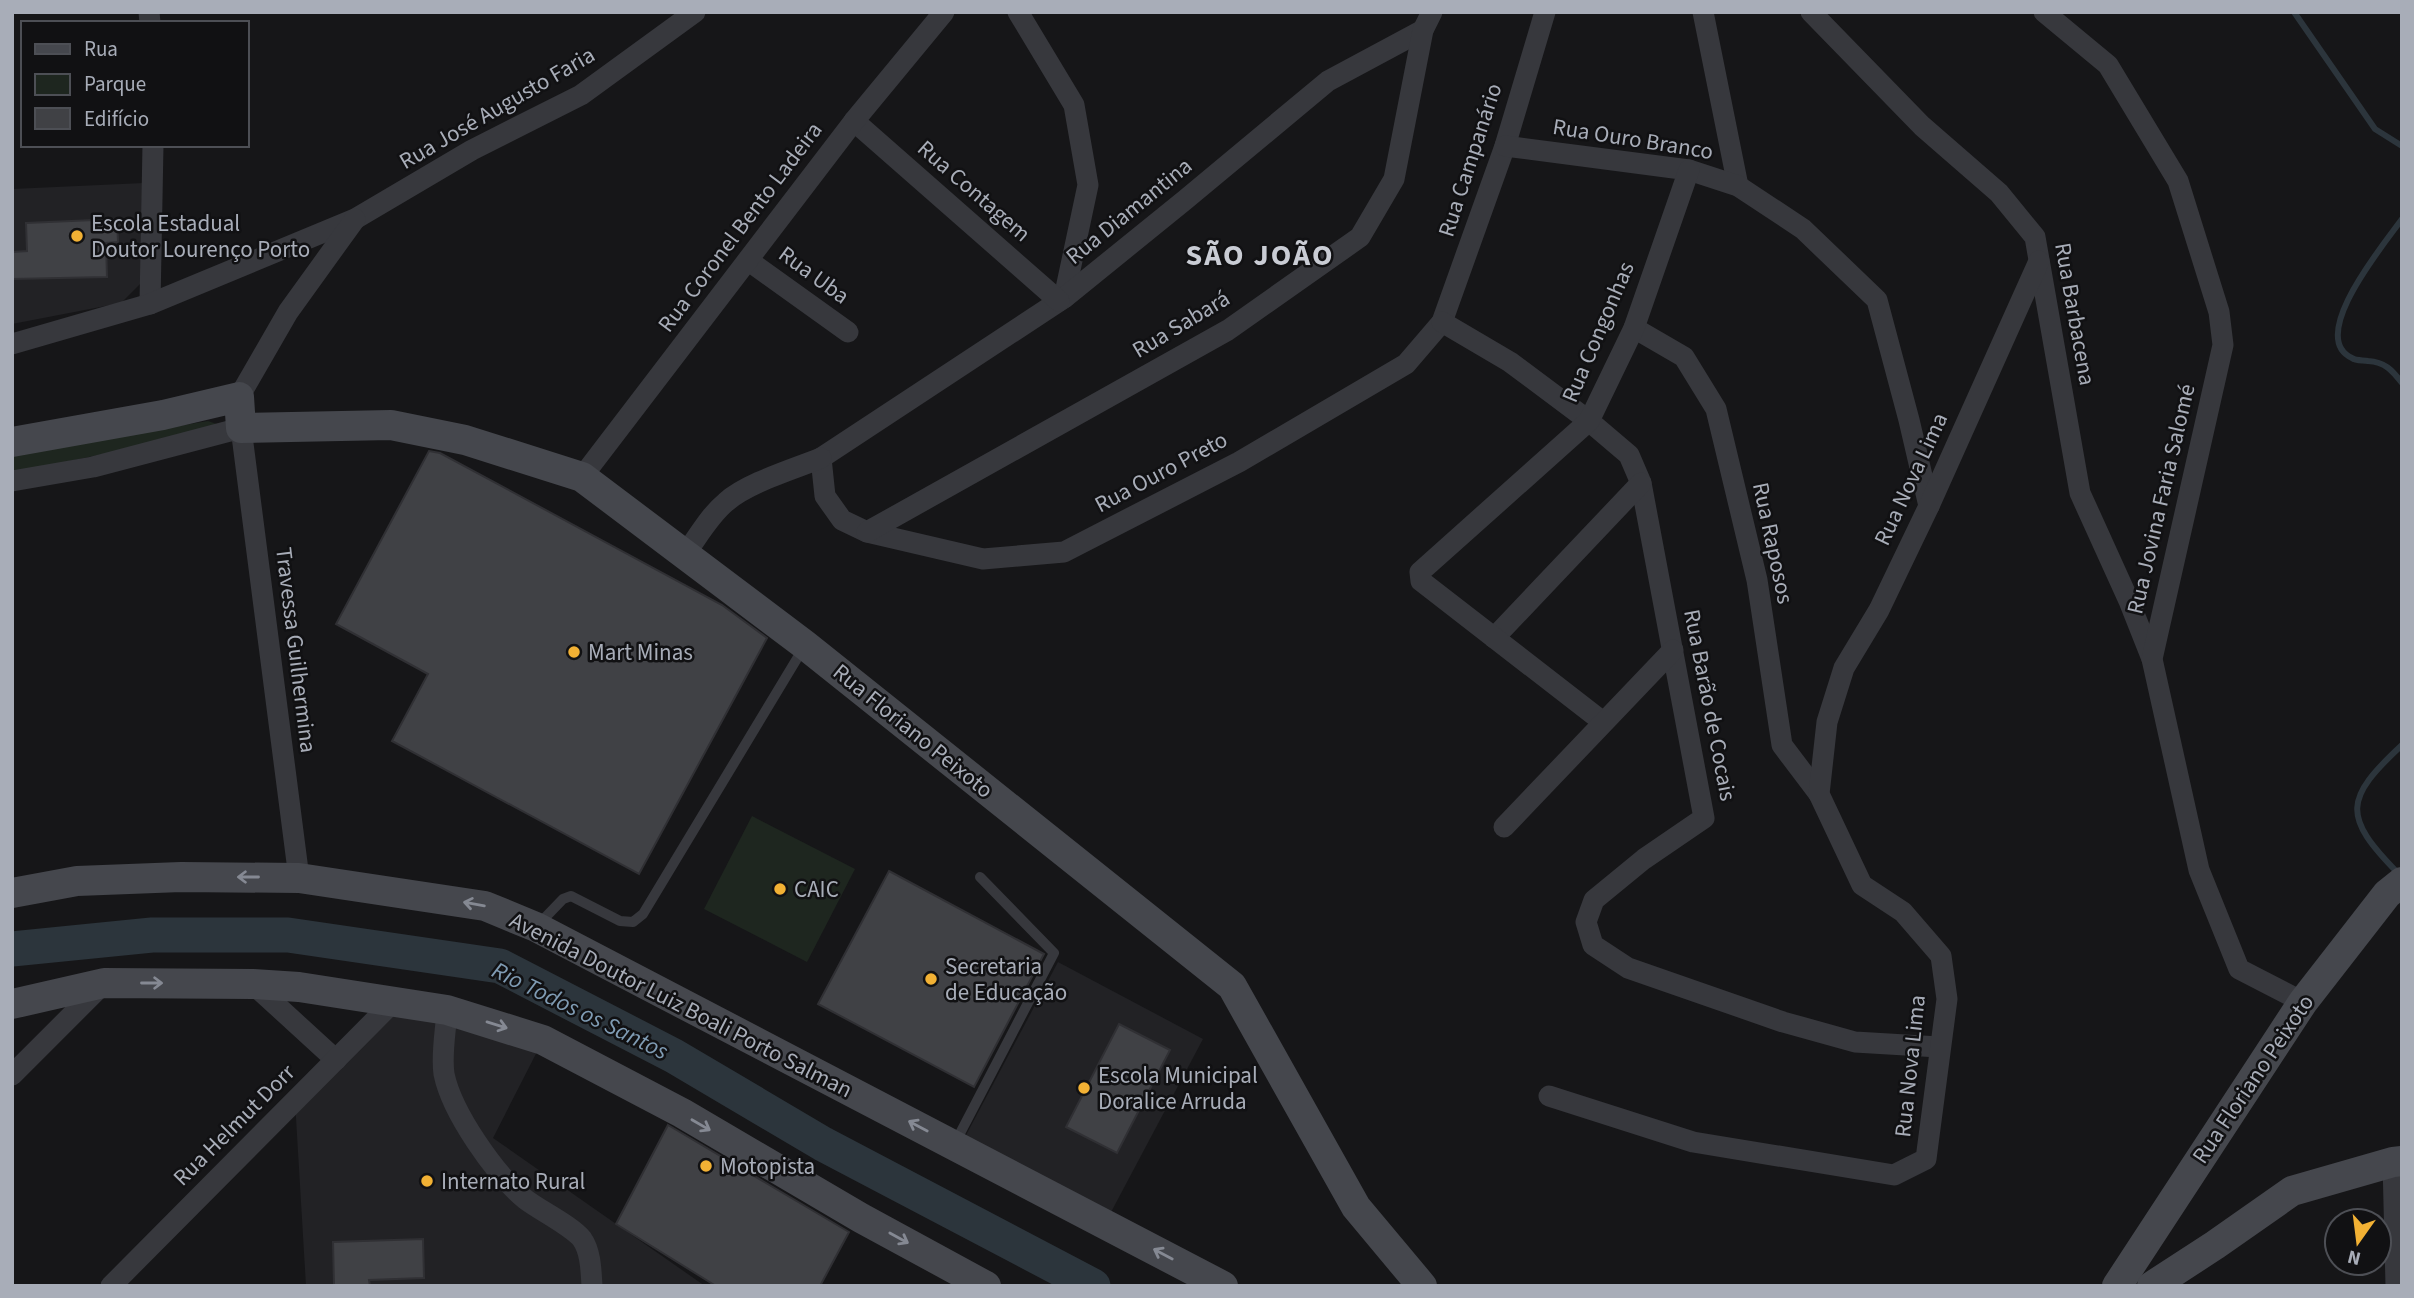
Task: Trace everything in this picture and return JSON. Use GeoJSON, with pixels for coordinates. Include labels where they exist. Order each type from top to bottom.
{"type":"FeatureCollection","features":[{"type":"Feature","properties":{"kind":"street","name":"Rua José Augusto Faria"},"geometry":{"type":"LineString","coordinates":[[12,344],[150,304],[355,219],[472,150],[581,95],[695,12]]}},
{"type":"Feature","properties":{"kind":"street"},"geometry":{"type":"LineString","coordinates":[[1018,12],[1074,104],[1088,185],[1062,299]]}},
{"type":"Feature","properties":{"kind":"street","name":"Rua Campanário"},"geometry":{"type":"LineString","coordinates":[[1442,322],[1505,146],[1545,12]]}},
{"type":"Feature","properties":{"kind":"street"},"geometry":{"type":"LineString","coordinates":[[1703,12],[1738,186]]}},
{"type":"Feature","properties":{"kind":"street","name":"Rua Barbacena"},"geometry":{"type":"LineString","coordinates":[[1811,12],[1922,126],[1999,193],[2035,237],[2080,493],[2152,659]]}},
{"type":"Feature","properties":{"kind":"street","name":"Rua Jovina Faria Salomé"},"geometry":{"type":"LineString","coordinates":[[2044,12],[2108,65],[2178,181],[2219,313],[2223,345],[2152,659],[2199,870],[2239,969],[2303,1002]]}},
{"type":"Feature","properties":{"kind":"street","name":"Rua Coronel Bento Ladeira"},"geometry":{"type":"LineString","coordinates":[[582,477],[854,121],[943,13]]}},
{"type":"Feature","properties":{"kind":"street","name":"Rua Diamantina"},"geometry":{"type":"LineString","coordinates":[[685,554],[726,502],[740,492],[821,458],[1062,299],[1328,81],[1427,21]]}},
{"type":"Feature","properties":{"kind":"street","name":"Rua Sabará"},"geometry":{"type":"LineString","coordinates":[[867,532],[1228,330],[1360,237],[1394,179],[1427,21]]}},
{"type":"Feature","properties":{"kind":"street","name":"Rua Contagem"},"geometry":{"type":"LineString","coordinates":[[854,121],[1062,299]]}},
{"type":"Feature","properties":{"kind":"street","name":"Rua Ouro Branco"},"geometry":{"type":"LineString","coordinates":[[1505,146],[1689,170],[1738,186],[1803,229],[1877,300],[1929,506]]}},
{"type":"Feature","properties":{"kind":"street"},"geometry":{"type":"LineString","coordinates":[[150,304],[153,147]]}},
{"type":"Feature","properties":{"kind":"street","name":"Rua Congonhas"},"geometry":{"type":"LineString","coordinates":[[1494,638],[1421,581],[1420,572],[1589,421],[1634,328],[1689,170]]}},
{"type":"Feature","properties":{"kind":"street","name":"Rua José Augusto Faria"},"geometry":{"type":"LineString","coordinates":[[239,397],[288,312],[355,219]]}},
{"type":"Feature","properties":{"kind":"street","name":"Rua Uba"},"geometry":{"type":"LineString","coordinates":[[749,261],[848,332]]}},
{"type":"Feature","properties":{"kind":"street","name":"Rua Nova Lima"},"geometry":{"type":"LineString","coordinates":[[1549,1097],[1693,1142],[1894,1175],[1926,1159],[1947,999],[1941,956],[1903,912],[1862,885],[1819,794],[1827,722],[1844,668],[1879,610],[1929,506],[2039,261]]}},
{"type":"Feature","properties":{"kind":"street","name":"Rua Ouro Preto"},"geometry":{"type":"LineString","coordinates":[[821,458],[825,496],[842,520],[867,532],[983,559],[1064,552],[1239,462],[1406,363],[1442,322]]}},
{"type":"Feature","properties":{"kind":"street","name":"Rua Barão de Cocais"},"geometry":{"type":"LineString","coordinates":[[1442,322],[1510,362],[1589,421],[1629,455],[1641,483],[1704,818],[1644,859],[1594,900],[1586,922],[1593,945],[1628,968],[1783,1022],[1855,1042],[1939,1047]]}},
{"type":"Feature","properties":{"kind":"street","name":"Rua Raposos"},"geometry":{"type":"LineString","coordinates":[[1634,328],[1684,357],[1716,409],[1757,580],[1782,745],[1819,794]]}},
{"type":"Feature","properties":{"kind":"street"},"geometry":{"type":"LineString","coordinates":[[12,442],[163,415],[239,397],[242,428]]}},
{"type":"Feature","properties":{"kind":"street","name":"Rua Floriano Peixoto"},"geometry":{"type":"LineString","coordinates":[[12,481],[93,467],[242,428],[391,425],[465,439],[582,477],[805,645],[1232,986],[1356,1207],[1422,1286]]}},
{"type":"Feature","properties":{"kind":"street","name":"Travessa Guilhermina"},"geometry":{"type":"LineString","coordinates":[[242,428],[299,878]]}},
{"type":"Feature","properties":{"kind":"street"},"geometry":{"type":"LineString","coordinates":[[1603,722],[1494,638],[1641,483]]}},
{"type":"Feature","properties":{"kind":"street"},"geometry":{"type":"LineString","coordinates":[[1504,827],[1673,650]]}},
{"type":"Feature","properties":{"kind":"street","name":"Avenida Doutor Luiz Boali Porto Salman"},"geometry":{"type":"LineString","coordinates":[[12,892],[77,881],[181,877],[299,878],[485,906],[536,927],[1223,1286]]}},
{"type":"Feature","properties":{"kind":"street","name":"Rua Floriano Peixoto"},"geometry":{"type":"LineString","coordinates":[[2117,1286],[2303,1002],[2397,886]]}},
{"type":"Feature","properties":{"kind":"street"},"geometry":{"type":"LineString","coordinates":[[12,1075],[104,983]]}},
{"type":"Feature","properties":{"kind":"street"},"geometry":{"type":"LineString","coordinates":[[12,1004],[104,983],[253,984],[299,987],[447,1010],[543,1040],[682,1113],[862,1218],[986,1286]]}},
{"type":"Feature","properties":{"kind":"street"},"geometry":{"type":"LineString","coordinates":[[253,984],[335,1060]]}},
{"type":"Feature","properties":{"kind":"street","name":"Rua Helmut Dorr"},"geometry":{"type":"LineString","coordinates":[[111,1286],[394,1001]]}},
{"type":"Feature","properties":{"kind":"street"},"geometry":{"type":"LineString","coordinates":[[447,1010],[444,1071],[448,1089],[460,1117],[503,1177],[525,1199],[582,1239],[591,1263],[592,1286]]}},
{"type":"Feature","properties":{"kind":"street"},"geometry":{"type":"LineString","coordinates":[[2152,1286],[2292,1191],[2397,1161],[2396,1286]]}},
{"type":"Feature","properties":{"kind":"lane"},"geometry":{"type":"LineString","coordinates":[[536,927],[563,899],[571,896],[620,921],[633,922],[643,914],[805,645]]}},
{"type":"Feature","properties":{"kind":"lane"},"geometry":{"type":"LineString","coordinates":[[954,1145],[1054,953],[981,877]]}},
{"type":"Feature","properties":{"kind":"shaded area","name":"Escola Estadual Doutor Lourenço Porto"},"geometry":{"type":"Polygon","coordinates":[[[144,183],[141,283],[121,303],[12,324],[12,189],[144,183]]]}},
{"type":"Feature","properties":{"kind":"shaded area","name":"Escola Municipal Doralice Arruda"},"geometry":{"type":"Polygon","coordinates":[[[1058,962],[1203,1039],[1110,1214],[965,1137],[1058,962]]]}},
{"type":"Feature","properties":{"kind":"shaded area","name":"Internato Rural"},"geometry":{"type":"Polygon","coordinates":[[[394,1001],[543,1040],[493,1138],[705,1286],[306,1286],[295,1101],[394,1001]]]}},
{"type":"Feature","properties":{"kind":"green space"},"geometry":{"type":"Polygon","coordinates":[[[208,421],[228,428],[12,473],[12,454],[208,421]]]}},
{"type":"Feature","properties":{"kind":"green space","name":"CAIC"},"geometry":{"type":"Polygon","coordinates":[[[752,816],[855,869],[807,962],[704,909],[752,816]]]}},
{"type":"Feature","properties":{"kind":"building"},"geometry":{"type":"Polygon","coordinates":[[[117,219],[118,242],[106,243],[107,277],[12,279],[12,252],[27,251],[26,223],[117,219]]]}},
{"type":"Feature","properties":{"kind":"building","name":"Mart Minas"},"geometry":{"type":"Polygon","coordinates":[[[429,451],[440,453],[722,605],[767,638],[639,874],[392,741],[428,674],[336,624],[429,451]]]}},
{"type":"Feature","properties":{"kind":"building","name":"Secretaria de Educação"},"geometry":{"type":"Polygon","coordinates":[[[889,871],[1044,954],[974,1087],[818,1004],[889,871]]]}},
{"type":"Feature","properties":{"kind":"building"},"geometry":{"type":"Polygon","coordinates":[[[1119,1024],[1170,1050],[1117,1153],[1066,1127],[1119,1024]]]}},
{"type":"Feature","properties":{"kind":"building","name":"Motopista"},"geometry":{"type":"Polygon","coordinates":[[[668,1125],[849,1232],[820,1286],[716,1286],[616,1224],[668,1125]]]}},
{"type":"Feature","properties":{"kind":"building"},"geometry":{"type":"Polygon","coordinates":[[[423,1239],[424,1278],[369,1280],[370,1286],[334,1286],[333,1242],[423,1239]]]}},
{"type":"Feature","properties":{"kind":"waterway"},"geometry":{"type":"LineString","coordinates":[[2294,12],[2375,129],[2402,146]]}},
{"type":"Feature","properties":{"kind":"waterway"},"geometry":{"type":"LineString","coordinates":[[2402,219],[2353,290],[2343,311],[2338,331],[2340,347],[2352,358],[2384,365],[2402,383]]}},
{"type":"Feature","properties":{"kind":"waterway"},"geometry":{"type":"LineString","coordinates":[[2398,873],[2367,837],[2359,822],[2357,808],[2360,794],[2369,780],[2402,745]]}},
{"type":"Feature","properties":{"kind":"waterway","name":"Rio Todos os Santos"},"geometry":{"type":"LineString","coordinates":[[12,949],[152,935],[288,935],[500,966],[674,1056],[823,1144],[1093,1286]]}},
{"type":"Feature","properties":{"kind":"place","name":"Escola Estadual Doutor Lourenço Porto"},"geometry":{"type":"Point","coordinates":[77,236]}},
{"type":"Feature","properties":{"kind":"place","name":"Mart Minas"},"geometry":{"type":"Point","coordinates":[574,652]}},
{"type":"Feature","properties":{"kind":"place","name":"CAIC"},"geometry":{"type":"Point","coordinates":[780,889]}},
{"type":"Feature","properties":{"kind":"place","name":"Secretaria de Educação"},"geometry":{"type":"Point","coordinates":[931,979]}},
{"type":"Feature","properties":{"kind":"place","name":"Escola Municipal Doralice Arruda"},"geometry":{"type":"Point","coordinates":[1084,1088]}},
{"type":"Feature","properties":{"kind":"place","name":"Motopista"},"geometry":{"type":"Point","coordinates":[706,1166]}},
{"type":"Feature","properties":{"kind":"place","name":"Internato Rural"},"geometry":{"type":"Point","coordinates":[427,1181]}},
{"type":"Feature","properties":{"kind":"district","name":"SÃO JOÃO"},"geometry":{"type":"Point","coordinates":[1260,255]}}]}
